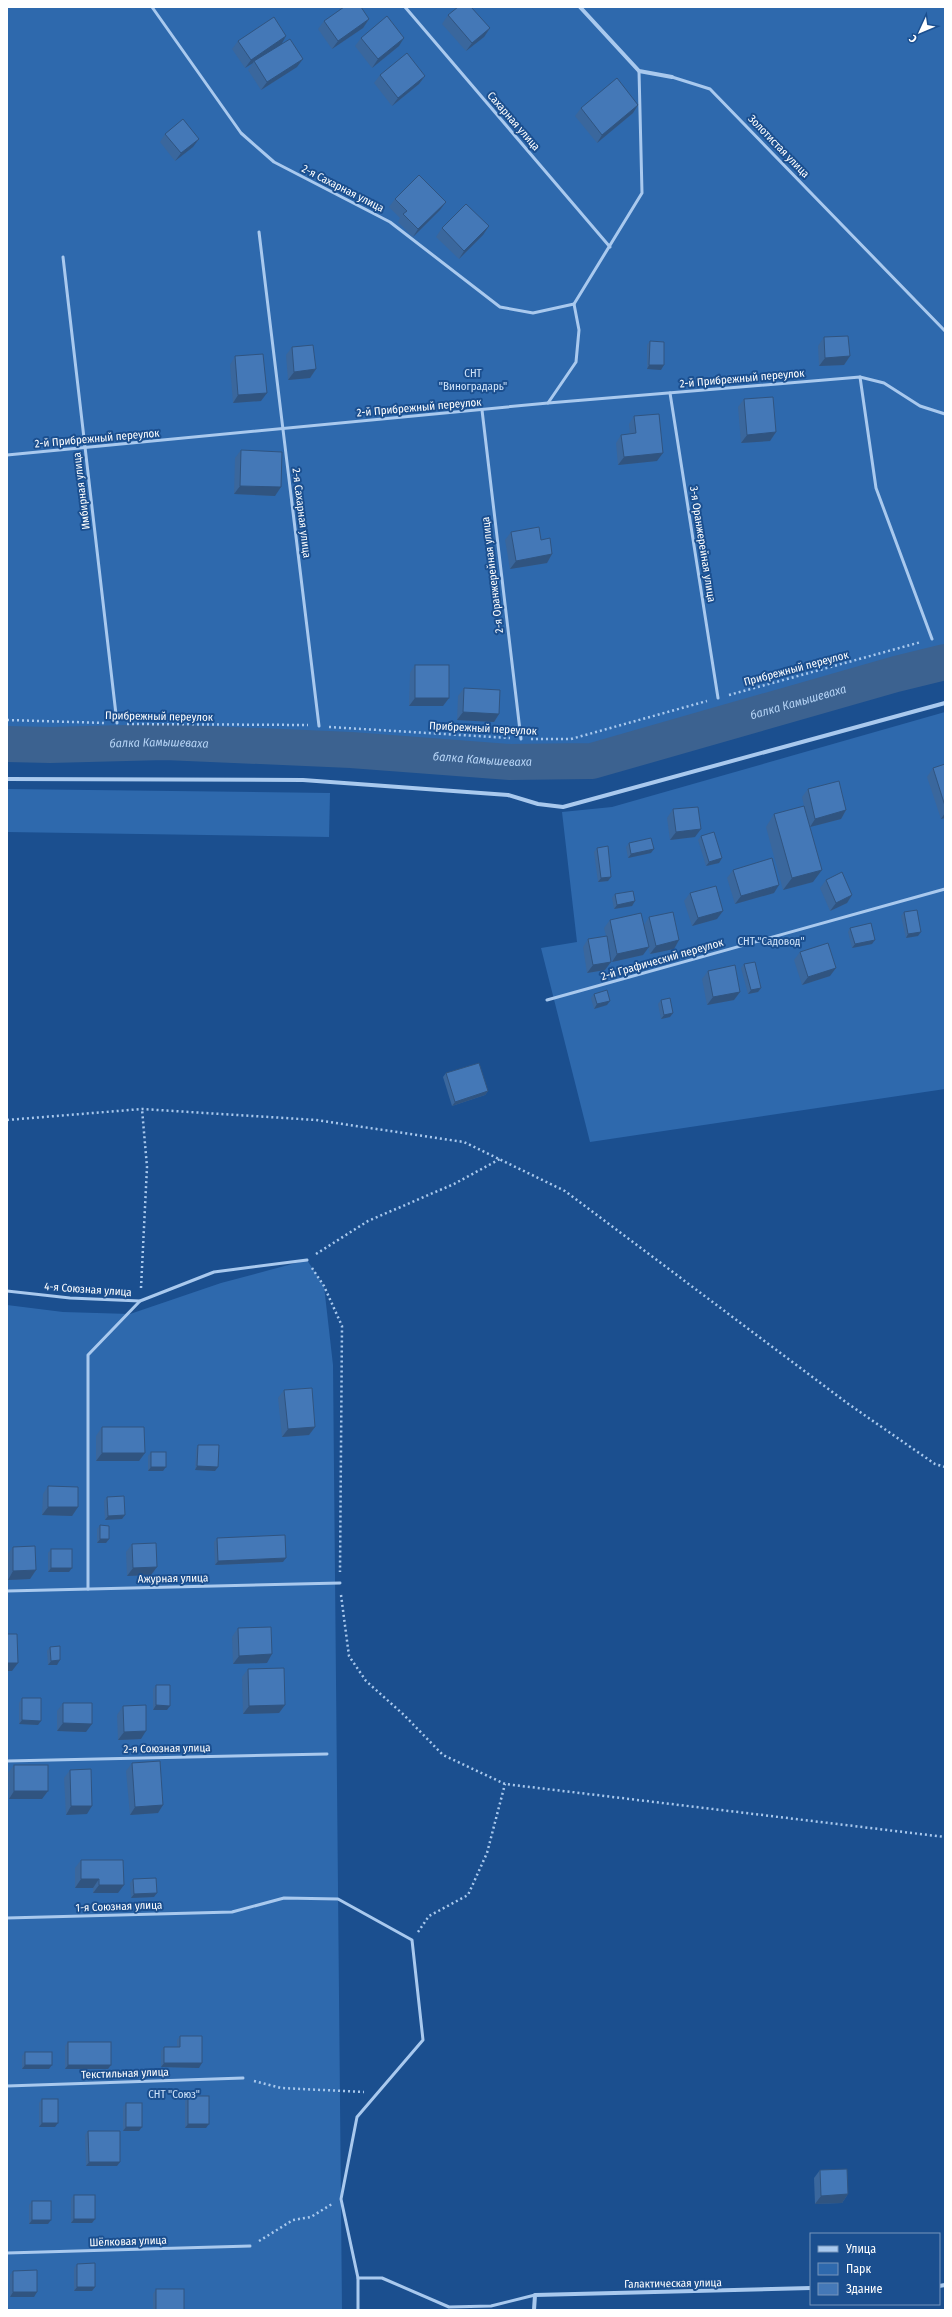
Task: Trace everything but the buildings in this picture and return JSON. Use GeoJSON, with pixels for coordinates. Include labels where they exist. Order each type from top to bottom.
{"type":"FeatureCollection","features":[{"type":"Feature","properties":{"kind":"street"},"geometry":{"type":"LineString","coordinates":[[580,7],[639,71]]}},
{"type":"Feature","properties":{"kind":"street","name":"Золотистая улица"},"geometry":{"type":"LineString","coordinates":[[639,71],[672,77]]}},
{"type":"Feature","properties":{"kind":"street"},"geometry":{"type":"LineString","coordinates":[[7,780],[303,780],[508,795],[538,804],[563,807],[945,703]]}},
{"type":"Feature","properties":{"kind":"street","name":"Галактическая улица"},"geometry":{"type":"LineString","coordinates":[[535,2295],[810,2288]]}},
{"type":"Feature","properties":{"kind":"street"},"geometry":{"type":"LineString","coordinates":[[534,2310],[535,2295]]}},
{"type":"Feature","properties":{"kind":"lane","name":"2-я Сахарная улица"},"geometry":{"type":"LineString","coordinates":[[152,7],[241,134],[274,162],[390,222],[500,307],[533,313],[574,304]]}},
{"type":"Feature","properties":{"kind":"lane","name":"Сахарная улица"},"geometry":{"type":"LineString","coordinates":[[405,7],[610,246]]}},
{"type":"Feature","properties":{"kind":"lane"},"geometry":{"type":"LineString","coordinates":[[548,403],[576,362],[579,330],[574,304],[642,193],[639,71]]}},
{"type":"Feature","properties":{"kind":"lane","name":"Золотистая улица"},"geometry":{"type":"LineString","coordinates":[[672,77],[710,89],[945,330]]}},
{"type":"Feature","properties":{"kind":"lane","name":"2-я Сахарная улица"},"geometry":{"type":"LineString","coordinates":[[259,232],[319,726]]}},
{"type":"Feature","properties":{"kind":"lane","name":"Имбирная улица"},"geometry":{"type":"LineString","coordinates":[[63,257],[117,724]]}},
{"type":"Feature","properties":{"kind":"lane"},"geometry":{"type":"LineString","coordinates":[[860,377],[876,488],[932,639]]}},
{"type":"Feature","properties":{"kind":"lane","name":"2-й Прибрежный переулок"},"geometry":{"type":"LineString","coordinates":[[7,455],[85,449],[282,428],[548,403],[860,377],[884,383],[920,406],[945,414]]}},
{"type":"Feature","properties":{"kind":"lane","name":"3-я Оранжерейная улица"},"geometry":{"type":"LineString","coordinates":[[670,393],[718,698]]}},
{"type":"Feature","properties":{"kind":"lane","name":"2-я Оранжерейная улица"},"geometry":{"type":"LineString","coordinates":[[482,410],[521,738]]}},
{"type":"Feature","properties":{"kind":"lane","name":"2-й Графический переулок"},"geometry":{"type":"LineString","coordinates":[[547,1000],[945,889]]}},
{"type":"Feature","properties":{"kind":"lane","name":"4-я Союзная улица"},"geometry":{"type":"LineString","coordinates":[[7,1291],[70,1298],[140,1301],[214,1272],[307,1260]]}},
{"type":"Feature","properties":{"kind":"lane"},"geometry":{"type":"LineString","coordinates":[[88,1589],[88,1355],[140,1301]]}},
{"type":"Feature","properties":{"kind":"lane","name":"Ажурная улица"},"geometry":{"type":"LineString","coordinates":[[7,1591],[340,1583]]}},
{"type":"Feature","properties":{"kind":"lane","name":"2-я Союзная улица"},"geometry":{"type":"LineString","coordinates":[[7,1761],[327,1754]]}},
{"type":"Feature","properties":{"kind":"lane","name":"1-я Союзная улица"},"geometry":{"type":"LineString","coordinates":[[7,1918],[232,1912],[284,1898],[338,1899],[412,1940]]}},
{"type":"Feature","properties":{"kind":"lane"},"geometry":{"type":"LineString","coordinates":[[358,2310],[358,2278],[341,2199],[357,2117],[376,2092],[423,2040],[412,1940]]}},
{"type":"Feature","properties":{"kind":"lane","name":"Текстильная улица"},"geometry":{"type":"LineString","coordinates":[[7,2086],[243,2078]]}},
{"type":"Feature","properties":{"kind":"lane","name":"Шёлковая улица"},"geometry":{"type":"LineString","coordinates":[[7,2253],[250,2246]]}},
{"type":"Feature","properties":{"kind":"lane"},"geometry":{"type":"LineString","coordinates":[[358,2278],[382,2278],[449,2307],[492,2306],[535,2295]]}},
{"type":"Feature","properties":{"kind":"path","name":"Прибрежный переулок"},"geometry":{"type":"LineString","coordinates":[[7,720],[117,724],[319,726],[521,738],[571,738],[932,639]]}},
{"type":"Feature","properties":{"kind":"path"},"geometry":{"type":"LineString","coordinates":[[7,1120],[142,1109],[339,1124],[464,1142],[565,1191],[847,1403],[935,1464],[945,1467]]}},
{"type":"Feature","properties":{"kind":"path"},"geometry":{"type":"LineString","coordinates":[[140,1301],[147,1167],[142,1109]]}},
{"type":"Feature","properties":{"kind":"path"},"geometry":{"type":"LineString","coordinates":[[500,1159],[454,1184],[368,1222],[307,1260],[324,1286],[342,1326],[340,1583],[349,1656],[366,1681],[404,1715],[443,1755],[505,1784],[945,1836]]}},
{"type":"Feature","properties":{"kind":"path"},"geometry":{"type":"LineString","coordinates":[[412,1940],[429,1916],[468,1895],[487,1853],[505,1784]]}},
{"type":"Feature","properties":{"kind":"path"},"geometry":{"type":"LineString","coordinates":[[243,2078],[281,2088],[330,2092],[376,2092]]}},
{"type":"Feature","properties":{"kind":"path"},"geometry":{"type":"LineString","coordinates":[[250,2246],[293,2220],[311,2217],[341,2199]]}},
{"type":"Feature","properties":{"kind":"green space","name":"СНТ \"Виноградарь\""},"geometry":{"type":"Polygon","coordinates":[[[7,7],[945,7],[945,663],[591,748],[509,754],[7,730],[7,7]]]}},
{"type":"Feature","properties":{"kind":"green space","name":"СНТ \"Садовод\""},"geometry":{"type":"Polygon","coordinates":[[[945,712],[945,1089],[590,1142],[541,948],[577,942],[562,812],[612,807],[945,712]]]}},
{"type":"Feature","properties":{"kind":"green space"},"geometry":{"type":"Polygon","coordinates":[[[7,789],[330,793],[329,837],[7,832],[7,789]]]}},
{"type":"Feature","properties":{"kind":"green space","name":"СНТ \"Союз\""},"geometry":{"type":"Polygon","coordinates":[[[307,1260],[324,1286],[333,1365],[342,2310],[7,2310],[7,1305],[63,1312],[130,1314],[221,1283],[307,1260]]]}},
{"type":"Feature","properties":{"kind":"waterway","name":"балка Камышеваха"},"geometry":{"type":"LineString","coordinates":[[7,744],[50,745],[165,742],[351,750],[510,762],[592,761],[896,674],[945,662]]}}]}
